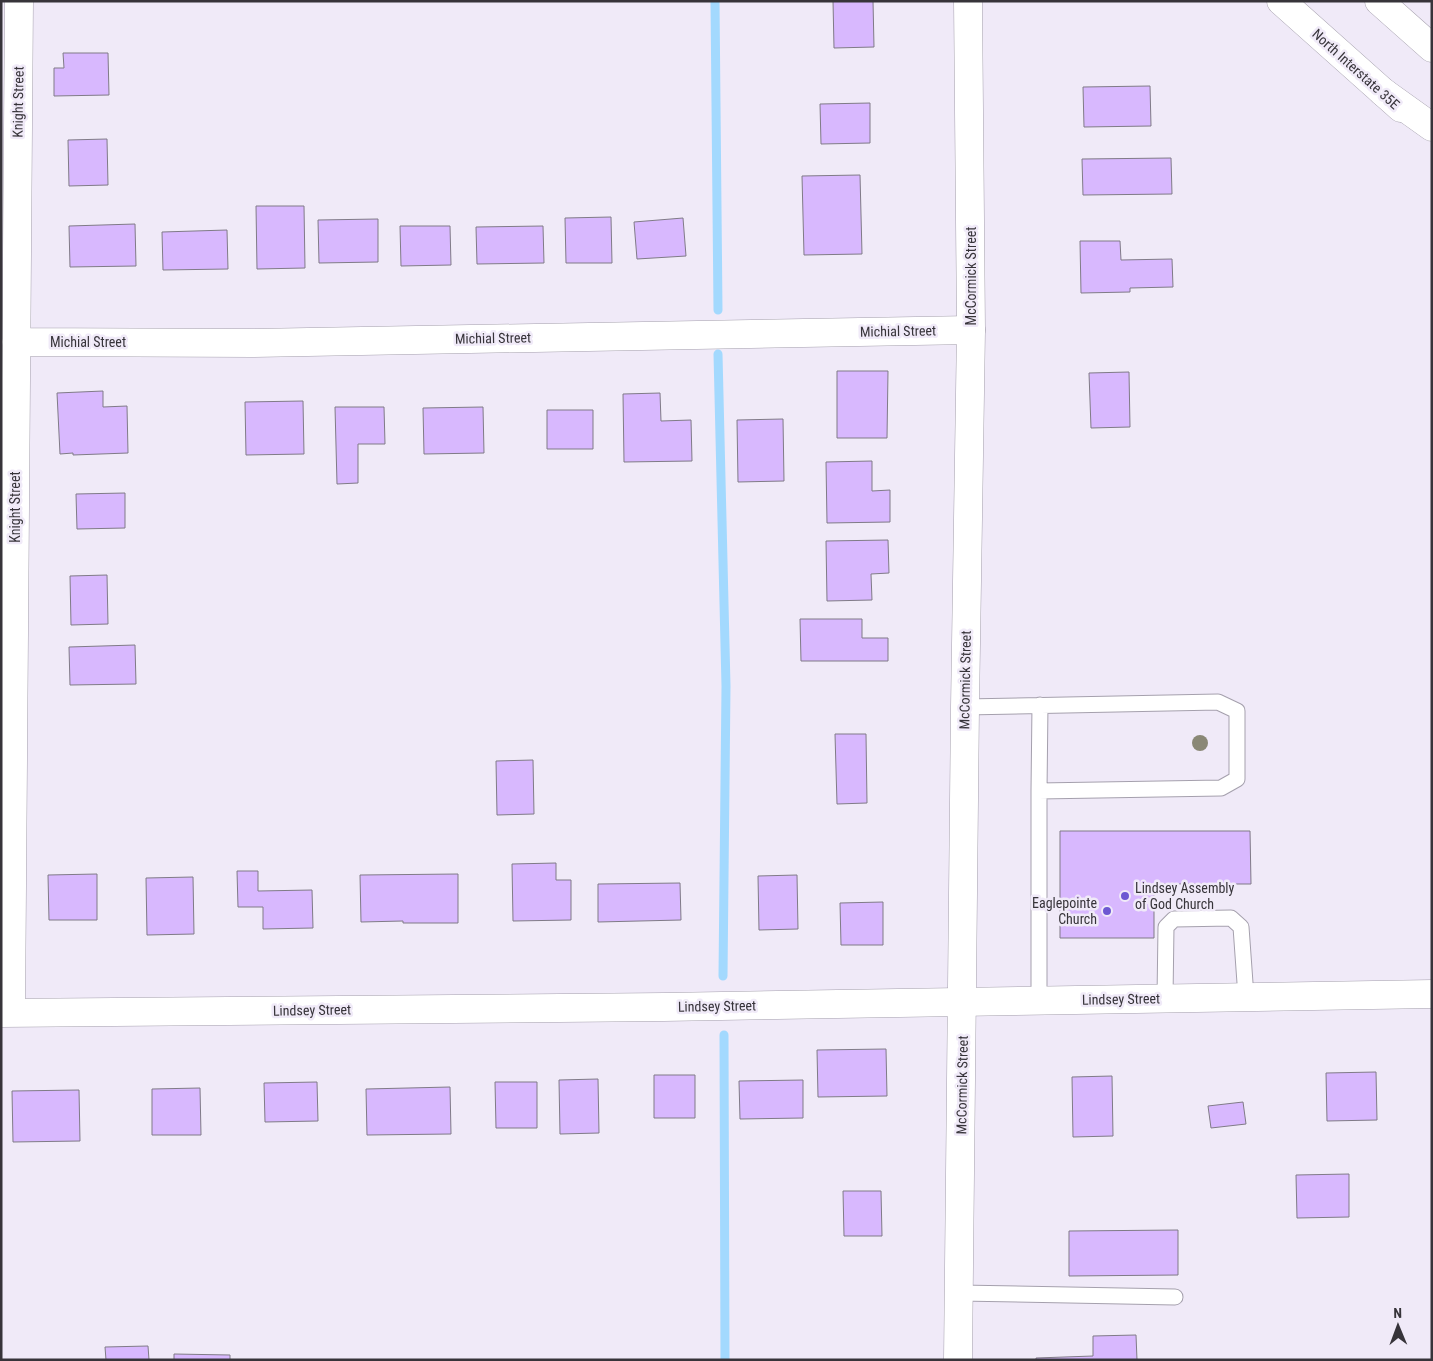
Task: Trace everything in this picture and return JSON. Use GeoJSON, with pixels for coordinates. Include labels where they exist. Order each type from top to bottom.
{"type":"FeatureCollection","features":[{"type":"Feature","properties":{"kind":"main road","name":"Knight Street"},"geometry":{"type":"LineString","coordinates":[[6,1013],[19,1]]}},
{"type":"Feature","properties":{"kind":"main road","name":"McCormick Street"},"geometry":{"type":"LineString","coordinates":[[958,1360],[971,330],[968,1]]}},
{"type":"Feature","properties":{"kind":"main road","name":"North Interstate 35E"},"geometry":{"type":"LineString","coordinates":[[1281,1],[1432,136]]}},
{"type":"Feature","properties":{"kind":"main road"},"geometry":{"type":"LineString","coordinates":[[1379,1],[1432,48]]}},
{"type":"Feature","properties":{"kind":"main road"},"geometry":{"type":"LineString","coordinates":[[1383,92],[1432,127]]}},
{"type":"Feature","properties":{"kind":"main road","name":"Michial Street"},"geometry":{"type":"LineString","coordinates":[[16,342],[254,343],[971,330]]}},
{"type":"Feature","properties":{"kind":"main road","name":"Lindsey Street"},"geometry":{"type":"LineString","coordinates":[[6,1013],[635,1007],[1432,994]]}},
{"type":"Feature","properties":{"kind":"lane"},"geometry":{"type":"LineString","coordinates":[[965,707],[1218,702],[1237,711],[1237,779],[1221,788],[1039,791]]}},
{"type":"Feature","properties":{"kind":"lane"},"geometry":{"type":"LineString","coordinates":[[1039,1000],[1040,705]]}},
{"type":"Feature","properties":{"kind":"lane"},"geometry":{"type":"LineString","coordinates":[[1165,998],[1166,927],[1174,920],[1231,918],[1241,927],[1246,997]]}},
{"type":"Feature","properties":{"kind":"lane"},"geometry":{"type":"LineString","coordinates":[[959,1294],[1175,1297]]}},
{"type":"Feature","properties":{"kind":"building"},"geometry":{"type":"Polygon","coordinates":[[[833,1],[873,1],[874,47],[834,48],[833,1]]]}},
{"type":"Feature","properties":{"kind":"building"},"geometry":{"type":"Polygon","coordinates":[[[63,53],[108,53],[109,95],[54,96],[54,68],[64,68],[63,53]]]}},
{"type":"Feature","properties":{"kind":"building"},"geometry":{"type":"Polygon","coordinates":[[[1150,86],[1151,126],[1084,127],[1083,87],[1150,86]]]}},
{"type":"Feature","properties":{"kind":"building"},"geometry":{"type":"Polygon","coordinates":[[[870,103],[870,143],[821,144],[820,104],[870,103]]]}},
{"type":"Feature","properties":{"kind":"building"},"geometry":{"type":"Polygon","coordinates":[[[107,139],[108,185],[69,186],[68,140],[107,139]]]}},
{"type":"Feature","properties":{"kind":"building"},"geometry":{"type":"Polygon","coordinates":[[[1171,158],[1172,194],[1083,195],[1082,159],[1171,158]]]}},
{"type":"Feature","properties":{"kind":"building"},"geometry":{"type":"Polygon","coordinates":[[[860,175],[862,254],[804,255],[802,176],[860,175]]]}},
{"type":"Feature","properties":{"kind":"building"},"geometry":{"type":"Polygon","coordinates":[[[256,206],[304,206],[305,268],[257,269],[256,206]]]}},
{"type":"Feature","properties":{"kind":"building"},"geometry":{"type":"Polygon","coordinates":[[[611,217],[612,263],[566,263],[565,218],[611,217]]]}},
{"type":"Feature","properties":{"kind":"building"},"geometry":{"type":"Polygon","coordinates":[[[683,218],[686,256],[637,259],[634,222],[683,218]]]}},
{"type":"Feature","properties":{"kind":"building"},"geometry":{"type":"Polygon","coordinates":[[[378,219],[378,262],[319,263],[318,220],[378,219]]]}},
{"type":"Feature","properties":{"kind":"building"},"geometry":{"type":"Polygon","coordinates":[[[135,224],[136,266],[70,267],[69,226],[135,224]]]}},
{"type":"Feature","properties":{"kind":"building"},"geometry":{"type":"Polygon","coordinates":[[[400,226],[450,226],[451,265],[401,266],[400,226]]]}},
{"type":"Feature","properties":{"kind":"building"},"geometry":{"type":"Polygon","coordinates":[[[543,226],[544,263],[477,264],[476,227],[543,226]]]}},
{"type":"Feature","properties":{"kind":"building"},"geometry":{"type":"Polygon","coordinates":[[[227,230],[228,269],[163,270],[162,232],[227,230]]]}},
{"type":"Feature","properties":{"kind":"building"},"geometry":{"type":"Polygon","coordinates":[[[1080,241],[1120,241],[1121,260],[1172,259],[1173,287],[1130,288],[1130,292],[1081,293],[1080,241]]]}},
{"type":"Feature","properties":{"kind":"building"},"geometry":{"type":"Polygon","coordinates":[[[837,371],[888,371],[887,438],[837,438],[837,371]]]}},
{"type":"Feature","properties":{"kind":"building"},"geometry":{"type":"Polygon","coordinates":[[[1129,372],[1130,427],[1091,428],[1089,373],[1129,372]]]}},
{"type":"Feature","properties":{"kind":"building"},"geometry":{"type":"Polygon","coordinates":[[[103,391],[103,407],[127,406],[128,453],[60,454],[57,393],[103,391]]]}},
{"type":"Feature","properties":{"kind":"building"},"geometry":{"type":"Polygon","coordinates":[[[660,393],[661,421],[691,420],[692,461],[624,462],[623,394],[660,393]]]}},
{"type":"Feature","properties":{"kind":"building"},"geometry":{"type":"Polygon","coordinates":[[[303,401],[304,454],[246,455],[245,402],[303,401]]]}},
{"type":"Feature","properties":{"kind":"building"},"geometry":{"type":"Polygon","coordinates":[[[335,407],[384,407],[385,444],[358,444],[358,483],[337,484],[335,407]]]}},
{"type":"Feature","properties":{"kind":"building"},"geometry":{"type":"Polygon","coordinates":[[[483,407],[484,453],[424,454],[423,408],[483,407]]]}},
{"type":"Feature","properties":{"kind":"building"},"geometry":{"type":"Polygon","coordinates":[[[547,410],[593,410],[593,449],[547,449],[547,410]]]}},
{"type":"Feature","properties":{"kind":"building"},"geometry":{"type":"Polygon","coordinates":[[[783,419],[784,481],[738,482],[737,420],[783,419]]]}},
{"type":"Feature","properties":{"kind":"building"},"geometry":{"type":"Polygon","coordinates":[[[872,461],[872,491],[890,490],[890,522],[827,523],[826,462],[872,461]]]}},
{"type":"Feature","properties":{"kind":"building"},"geometry":{"type":"Polygon","coordinates":[[[125,493],[125,528],[77,529],[76,494],[125,493]]]}},
{"type":"Feature","properties":{"kind":"building"},"geometry":{"type":"Polygon","coordinates":[[[888,540],[889,573],[871,574],[872,600],[827,601],[826,541],[888,540]]]}},
{"type":"Feature","properties":{"kind":"building"},"geometry":{"type":"Polygon","coordinates":[[[107,575],[108,624],[71,625],[70,576],[107,575]]]}},
{"type":"Feature","properties":{"kind":"building"},"geometry":{"type":"Polygon","coordinates":[[[800,619],[862,619],[862,638],[888,638],[888,661],[801,661],[800,619]]]}},
{"type":"Feature","properties":{"kind":"building"},"geometry":{"type":"Polygon","coordinates":[[[135,645],[136,684],[70,685],[69,647],[135,645]]]}},
{"type":"Feature","properties":{"kind":"building"},"geometry":{"type":"Polygon","coordinates":[[[835,734],[866,734],[867,803],[837,804],[835,734]]]}},
{"type":"Feature","properties":{"kind":"building"},"geometry":{"type":"Polygon","coordinates":[[[533,760],[534,814],[497,815],[496,761],[533,760]]]}},
{"type":"Feature","properties":{"kind":"building","name":"Eaglepointe Church"},"geometry":{"type":"Polygon","coordinates":[[[1060,831],[1250,831],[1251,884],[1154,884],[1154,938],[1060,938],[1060,831]]]}},
{"type":"Feature","properties":{"kind":"building"},"geometry":{"type":"Polygon","coordinates":[[[556,863],[556,880],[571,880],[571,920],[513,921],[512,864],[556,863]]]}},
{"type":"Feature","properties":{"kind":"building"},"geometry":{"type":"Polygon","coordinates":[[[237,871],[258,871],[258,891],[312,890],[313,928],[263,929],[263,907],[238,907],[237,871]]]}},
{"type":"Feature","properties":{"kind":"building"},"geometry":{"type":"Polygon","coordinates":[[[97,874],[97,920],[49,920],[48,875],[97,874]]]}},
{"type":"Feature","properties":{"kind":"building"},"geometry":{"type":"Polygon","coordinates":[[[458,874],[458,923],[361,922],[360,875],[458,874]]]}},
{"type":"Feature","properties":{"kind":"building"},"geometry":{"type":"Polygon","coordinates":[[[797,875],[798,929],[759,930],[758,876],[797,875]]]}},
{"type":"Feature","properties":{"kind":"building"},"geometry":{"type":"Polygon","coordinates":[[[193,877],[194,934],[147,935],[146,878],[193,877]]]}},
{"type":"Feature","properties":{"kind":"building"},"geometry":{"type":"Polygon","coordinates":[[[680,883],[681,920],[598,922],[598,884],[680,883]]]}},
{"type":"Feature","properties":{"kind":"building"},"geometry":{"type":"Polygon","coordinates":[[[883,902],[883,945],[841,945],[840,903],[883,902]]]}},
{"type":"Feature","properties":{"kind":"building"},"geometry":{"type":"Polygon","coordinates":[[[886,1049],[887,1096],[818,1097],[817,1050],[886,1049]]]}},
{"type":"Feature","properties":{"kind":"building"},"geometry":{"type":"Polygon","coordinates":[[[1376,1072],[1377,1120],[1327,1121],[1326,1073],[1376,1072]]]}},
{"type":"Feature","properties":{"kind":"building"},"geometry":{"type":"Polygon","coordinates":[[[654,1075],[695,1075],[695,1118],[654,1118],[654,1075]]]}},
{"type":"Feature","properties":{"kind":"building"},"geometry":{"type":"Polygon","coordinates":[[[1112,1076],[1113,1136],[1073,1137],[1072,1077],[1112,1076]]]}},
{"type":"Feature","properties":{"kind":"building"},"geometry":{"type":"Polygon","coordinates":[[[598,1079],[599,1133],[560,1134],[559,1080],[598,1079]]]}},
{"type":"Feature","properties":{"kind":"building"},"geometry":{"type":"Polygon","coordinates":[[[803,1080],[803,1118],[740,1119],[739,1081],[803,1080]]]}},
{"type":"Feature","properties":{"kind":"building"},"geometry":{"type":"Polygon","coordinates":[[[317,1082],[318,1121],[265,1122],[264,1083],[317,1082]]]}},
{"type":"Feature","properties":{"kind":"building"},"geometry":{"type":"Polygon","coordinates":[[[495,1082],[537,1082],[537,1128],[496,1128],[495,1082]]]}},
{"type":"Feature","properties":{"kind":"building"},"geometry":{"type":"Polygon","coordinates":[[[450,1087],[451,1134],[367,1135],[366,1089],[450,1087]]]}},
{"type":"Feature","properties":{"kind":"building"},"geometry":{"type":"Polygon","coordinates":[[[200,1088],[201,1135],[152,1135],[152,1089],[200,1088]]]}},
{"type":"Feature","properties":{"kind":"building"},"geometry":{"type":"Polygon","coordinates":[[[79,1090],[80,1141],[13,1142],[12,1091],[79,1090]]]}},
{"type":"Feature","properties":{"kind":"building"},"geometry":{"type":"Polygon","coordinates":[[[1243,1102],[1246,1124],[1211,1128],[1208,1106],[1243,1102]]]}},
{"type":"Feature","properties":{"kind":"building"},"geometry":{"type":"Polygon","coordinates":[[[1349,1174],[1349,1217],[1297,1218],[1296,1175],[1349,1174]]]}},
{"type":"Feature","properties":{"kind":"building"},"geometry":{"type":"Polygon","coordinates":[[[843,1191],[881,1191],[882,1236],[844,1236],[843,1191]]]}},
{"type":"Feature","properties":{"kind":"building"},"geometry":{"type":"Polygon","coordinates":[[[1178,1230],[1178,1275],[1069,1276],[1069,1231],[1178,1230]]]}},
{"type":"Feature","properties":{"kind":"building"},"geometry":{"type":"Polygon","coordinates":[[[1136,1335],[1137,1360],[1036,1360],[1036,1358],[1093,1356],[1093,1336],[1136,1335]]]}},
{"type":"Feature","properties":{"kind":"building"},"geometry":{"type":"Polygon","coordinates":[[[148,1346],[149,1360],[106,1360],[105,1347],[148,1346]]]}},
{"type":"Feature","properties":{"kind":"building"},"geometry":{"type":"Polygon","coordinates":[[[174,1354],[230,1355],[230,1360],[174,1360],[174,1354]]]}},
{"type":"Feature","properties":{"kind":"waterway"},"geometry":{"type":"LineString","coordinates":[[715,1],[718,310]]}},
{"type":"Feature","properties":{"kind":"waterway"},"geometry":{"type":"LineString","coordinates":[[718,354],[726,686],[723,976]]}},
{"type":"Feature","properties":{"kind":"waterway"},"geometry":{"type":"LineString","coordinates":[[724,1035],[725,1360]]}},
{"type":"Feature","properties":{"kind":"place","name":"Lindsey Assembly of God Church"},"geometry":{"type":"Point","coordinates":[1125,896]}},
{"type":"Feature","properties":{"kind":"place","name":"Eaglepointe Church"},"geometry":{"type":"Point","coordinates":[1107,911]}}]}
